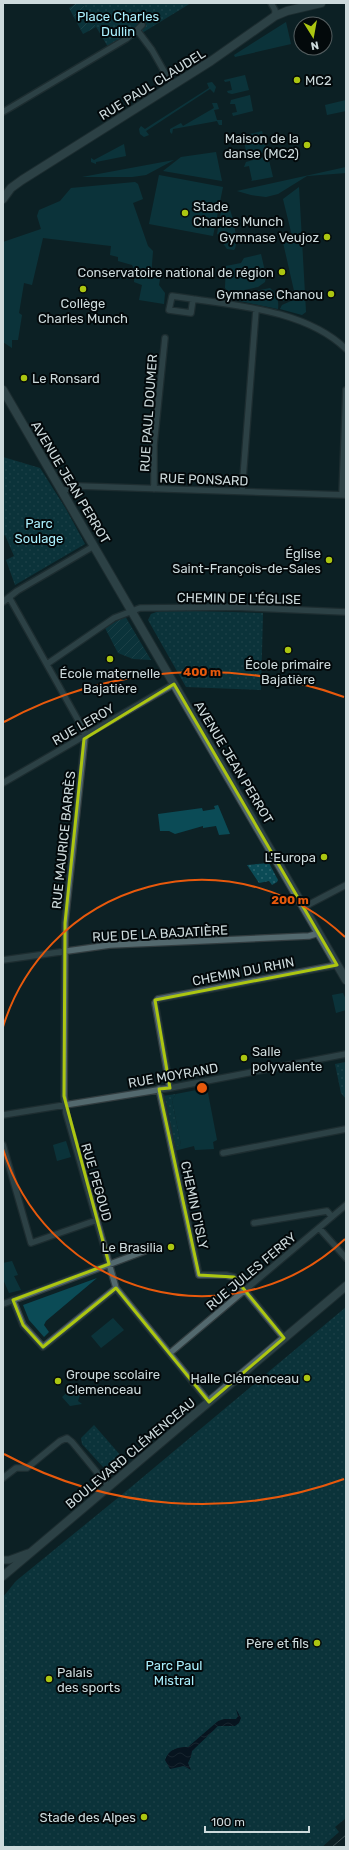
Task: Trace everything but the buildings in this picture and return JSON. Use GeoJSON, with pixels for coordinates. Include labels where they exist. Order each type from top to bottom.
{"type":"FeatureCollection","features":[{"type":"Feature","properties":{"kind":"main road","name":"RUE PAUL CLAUDEL"},"geometry":{"type":"LineString","coordinates":[[3,200],[11,188],[22,180],[172,85],[275,16],[287,11],[321,3]]}},
{"type":"Feature","properties":{"kind":"main road","name":"AVENUE JEAN PERROT"},"geometry":{"type":"LineString","coordinates":[[3,390],[346,980]]}},
{"type":"Feature","properties":{"kind":"main road","name":"BOULEVARD CLÉMENCEAU"},"geometry":{"type":"LineString","coordinates":[[3,1576],[346,1286]]}},
{"type":"Feature","properties":{"kind":"street"},"geometry":{"type":"LineString","coordinates":[[271,3],[275,10],[275,16]]}},
{"type":"Feature","properties":{"kind":"street"},"geometry":{"type":"LineString","coordinates":[[3,112],[126,39],[142,24]]}},
{"type":"Feature","properties":{"kind":"street"},"geometry":{"type":"LineString","coordinates":[[137,30],[152,50],[172,85]]}},
{"type":"Feature","properties":{"kind":"street"},"geometry":{"type":"LineString","coordinates":[[193,299],[191,314],[169,310],[172,296],[193,299],[256,310],[309,324],[346,349]]}},
{"type":"Feature","properties":{"kind":"street"},"geometry":{"type":"LineString","coordinates":[[242,491],[256,310]]}},
{"type":"Feature","properties":{"kind":"street","name":"RUE PAUL DOUMER"},"geometry":{"type":"LineString","coordinates":[[154,489],[154,445],[165,338]]}},
{"type":"Feature","properties":{"kind":"street"},"geometry":{"type":"LineString","coordinates":[[344,495],[346,390]]}},
{"type":"Feature","properties":{"kind":"street","name":"RUE PONSARD"},"geometry":{"type":"LineString","coordinates":[[61,491],[78,486],[344,495]]}},
{"type":"Feature","properties":{"kind":"street"},"geometry":{"type":"LineString","coordinates":[[3,602],[94,546]]}},
{"type":"Feature","properties":{"kind":"street","name":"RUE MAURICE BARRÈS"},"geometry":{"type":"LineString","coordinates":[[9,597],[83,729],[84,736],[65,923],[65,1105]]}},
{"type":"Feature","properties":{"kind":"street","name":"CHEMIN DE L'ÉGLISE"},"geometry":{"type":"LineString","coordinates":[[47,664],[114,618],[145,608],[234,607],[346,612]]}},
{"type":"Feature","properties":{"kind":"street","name":"RUE LEROY"},"geometry":{"type":"LineString","coordinates":[[3,783],[174,684]]}},
{"type":"Feature","properties":{"kind":"street"},"geometry":{"type":"LineString","coordinates":[[304,907],[346,886]]}},
{"type":"Feature","properties":{"kind":"street","name":"RUE DE LA BAJATIÈRE"},"geometry":{"type":"LineString","coordinates":[[3,960],[110,945],[309,936],[319,933]]}},
{"type":"Feature","properties":{"kind":"street","name":"CHEMIN DU RHIN"},"geometry":{"type":"LineString","coordinates":[[170,1088],[155,1003],[158,999],[337,965]]}},
{"type":"Feature","properties":{"kind":"street","name":"RUE MOYRAND"},"geometry":{"type":"LineString","coordinates":[[3,1115],[170,1088],[346,1054]]}},
{"type":"Feature","properties":{"kind":"street","name":"CHEMIN D'ISLY"},"geometry":{"type":"LineString","coordinates":[[159,1089],[199,1276],[226,1275],[234,1278],[245,1290]]}},
{"type":"Feature","properties":{"kind":"street","name":"RUE PEGOUD"},"geometry":{"type":"LineString","coordinates":[[65,1105],[116,1288]]}},
{"type":"Feature","properties":{"kind":"street"},"geometry":{"type":"LineString","coordinates":[[223,1153],[346,1129]]}},
{"type":"Feature","properties":{"kind":"street"},"geometry":{"type":"LineString","coordinates":[[3,1145],[31,1243],[97,1220]]}},
{"type":"Feature","properties":{"kind":"street","name":"RUE JULES FERRY"},"geometry":{"type":"LineString","coordinates":[[170,1353],[346,1205]]}},
{"type":"Feature","properties":{"kind":"street"},"geometry":{"type":"LineString","coordinates":[[254,1223],[326,1211],[332,1217]]}},
{"type":"Feature","properties":{"kind":"street"},"geometry":{"type":"LineString","coordinates":[[319,1228],[346,1258]]}},
{"type":"Feature","properties":{"kind":"street"},"geometry":{"type":"LineString","coordinates":[[3,1304],[145,1251]]}},
{"type":"Feature","properties":{"kind":"street"},"geometry":{"type":"LineString","coordinates":[[13,1300],[23,1325],[43,1347],[116,1288],[209,1402]]}},
{"type":"Feature","properties":{"kind":"street"},"geometry":{"type":"LineString","coordinates":[[245,1290],[284,1338]]}},
{"type":"Feature","properties":{"kind":"street"},"geometry":{"type":"LineString","coordinates":[[3,1478],[16,1468],[27,1468],[60,1441],[67,1438],[109,1486]]}},
{"type":"Feature","properties":{"kind":"street"},"geometry":{"type":"LineString","coordinates":[[3,1560],[17,1558],[33,1550]]}},
{"type":"Feature","properties":{"kind":"highlighted area"},"geometry":{"type":"Polygon","coordinates":[[[174,684],[337,965],[155,1000],[170,1088],[159,1089],[199,1275],[234,1277],[284,1338],[209,1402],[116,1288],[43,1347],[23,1325],[13,1300],[109,1264],[64,1096],[65,923],[84,739],[174,684]]]}},
{"type":"Feature","properties":{"kind":"green space"},"geometry":{"type":"Polygon","coordinates":[[[77,3],[82,3],[96,27],[83,34],[69,8],[77,3]]]}},
{"type":"Feature","properties":{"kind":"green space","name":"Place Charles Dullin"},"geometry":{"type":"Polygon","coordinates":[[[82,3],[191,3],[111,52],[82,3]]]}},
{"type":"Feature","properties":{"kind":"green space"},"geometry":{"type":"Polygon","coordinates":[[[286,22],[291,44],[235,57],[234,55],[286,22]]]}},
{"type":"Feature","properties":{"kind":"green space"},"geometry":{"type":"Polygon","coordinates":[[[245,75],[249,90],[232,94],[228,93],[227,91],[232,90],[230,81],[225,82],[224,80],[245,75]]]}},
{"type":"Feature","properties":{"kind":"green space"},"geometry":{"type":"Polygon","coordinates":[[[212,82],[216,87],[214,93],[210,89],[146,131],[149,135],[144,137],[140,134],[139,129],[141,126],[145,129],[209,88],[207,83],[212,82]]]}},
{"type":"Feature","properties":{"kind":"green space"},"geometry":{"type":"Polygon","coordinates":[[[250,95],[253,111],[233,116],[232,113],[237,112],[235,104],[230,104],[231,100],[250,95]]]}},
{"type":"Feature","properties":{"kind":"green space"},"geometry":{"type":"Polygon","coordinates":[[[346,100],[346,111],[327,115],[325,105],[346,100]]]}},
{"type":"Feature","properties":{"kind":"green space"},"geometry":{"type":"Polygon","coordinates":[[[212,103],[217,103],[219,109],[214,110],[217,120],[222,120],[222,125],[219,125],[217,121],[173,129],[172,134],[170,132],[170,129],[181,123],[183,126],[214,108],[212,103]]]}},
{"type":"Feature","properties":{"kind":"green space"},"geometry":{"type":"Polygon","coordinates":[[[262,131],[267,152],[247,157],[243,156],[241,152],[246,151],[243,137],[238,137],[262,131]]]}},
{"type":"Feature","properties":{"kind":"green space"},"geometry":{"type":"Polygon","coordinates":[[[124,144],[126,156],[96,162],[96,164],[91,162],[91,158],[94,160],[124,144]]]}},
{"type":"Feature","properties":{"kind":"green space"},"geometry":{"type":"Polygon","coordinates":[[[216,152],[222,181],[163,171],[181,157],[216,152]]]}},
{"type":"Feature","properties":{"kind":"green space"},"geometry":{"type":"Polygon","coordinates":[[[268,156],[273,177],[251,181],[249,166],[244,167],[246,162],[268,156]]]}},
{"type":"Feature","properties":{"kind":"green space"},"geometry":{"type":"Polygon","coordinates":[[[174,160],[146,175],[132,177],[82,177],[174,160]]]}},
{"type":"Feature","properties":{"kind":"green space"},"geometry":{"type":"Polygon","coordinates":[[[346,167],[346,173],[307,176],[278,194],[266,197],[237,191],[346,167]]]}},
{"type":"Feature","properties":{"kind":"green space","name":"Stade Charles Munch"},"geometry":{"type":"Polygon","coordinates":[[[159,175],[223,187],[213,236],[149,224],[159,175]]]}},
{"type":"Feature","properties":{"kind":"green space"},"geometry":{"type":"Polygon","coordinates":[[[135,182],[138,184],[143,199],[133,203],[148,246],[153,251],[151,277],[160,279],[159,285],[165,293],[164,304],[139,300],[142,285],[134,282],[135,271],[132,265],[118,261],[118,257],[110,255],[111,246],[43,238],[32,285],[24,283],[19,313],[22,315],[18,340],[12,340],[12,348],[3,342],[3,242],[41,229],[37,216],[39,210],[60,201],[71,188],[135,182]]]}},
{"type":"Feature","properties":{"kind":"green space"},"geometry":{"type":"Polygon","coordinates":[[[299,187],[306,312],[302,315],[280,309],[282,305],[291,301],[289,299],[283,301],[281,298],[295,295],[282,238],[292,236],[283,199],[299,187]]]}},
{"type":"Feature","properties":{"kind":"green space"},"geometry":{"type":"Polygon","coordinates":[[[227,203],[236,235],[236,247],[234,250],[227,249],[223,243],[222,236],[217,234],[222,206],[223,204],[227,203]]]}},
{"type":"Feature","properties":{"kind":"green space"},"geometry":{"type":"Polygon","coordinates":[[[261,254],[266,276],[265,282],[258,287],[230,293],[225,288],[226,266],[241,263],[244,258],[261,254]]]}},
{"type":"Feature","properties":{"kind":"green space"},"geometry":{"type":"Polygon","coordinates":[[[270,288],[277,297],[278,309],[230,299],[232,296],[270,288]]]}},
{"type":"Feature","properties":{"kind":"green space","name":"Parc Soulage"},"geometry":{"type":"Polygon","coordinates":[[[3,457],[40,468],[66,509],[85,544],[15,585],[6,560],[14,556],[5,535],[3,536],[3,457]]]}},
{"type":"Feature","properties":{"kind":"green space"},"geometry":{"type":"Polygon","coordinates":[[[162,610],[263,613],[261,690],[186,687],[148,620],[151,614],[162,610]]]}},
{"type":"Feature","properties":{"kind":"green space"},"geometry":{"type":"Polygon","coordinates":[[[125,616],[151,660],[133,659],[118,653],[105,628],[125,616]]]}},
{"type":"Feature","properties":{"kind":"green space"},"geometry":{"type":"Polygon","coordinates":[[[218,805],[230,834],[219,835],[216,826],[203,828],[203,826],[175,834],[169,831],[160,831],[158,814],[202,808],[203,811],[215,809],[214,806],[218,805]]]}},
{"type":"Feature","properties":{"kind":"green space"},"geometry":{"type":"Polygon","coordinates":[[[269,863],[278,880],[277,882],[272,885],[269,881],[259,883],[247,865],[269,863]]]}},
{"type":"Feature","properties":{"kind":"green space"},"geometry":{"type":"Polygon","coordinates":[[[343,993],[346,1000],[346,1010],[336,1013],[332,995],[343,993]]]}},
{"type":"Feature","properties":{"kind":"green space"},"geometry":{"type":"Polygon","coordinates":[[[346,1062],[346,1099],[341,1093],[335,1064],[346,1062]]]}},
{"type":"Feature","properties":{"kind":"green space"},"geometry":{"type":"Polygon","coordinates":[[[207,1088],[217,1140],[213,1142],[214,1149],[195,1150],[194,1146],[174,1151],[173,1147],[181,1145],[172,1100],[176,1094],[207,1088]]]}},
{"type":"Feature","properties":{"kind":"green space"},"geometry":{"type":"Polygon","coordinates":[[[176,1094],[172,1100],[181,1145],[173,1147],[163,1096],[176,1094]]]}},
{"type":"Feature","properties":{"kind":"green space"},"geometry":{"type":"Polygon","coordinates":[[[66,1141],[71,1157],[57,1161],[53,1145],[66,1141]]]}},
{"type":"Feature","properties":{"kind":"green space"},"geometry":{"type":"Polygon","coordinates":[[[12,1261],[18,1275],[14,1276],[21,1290],[9,1293],[3,1279],[3,1263],[12,1261]]]}},
{"type":"Feature","properties":{"kind":"green space"},"geometry":{"type":"Polygon","coordinates":[[[97,1278],[46,1321],[44,1325],[49,1332],[44,1337],[29,1320],[23,1305],[97,1278]]]}},
{"type":"Feature","properties":{"kind":"green space","name":"Parc Paul Mistral"},"geometry":{"type":"Polygon","coordinates":[[[346,1307],[346,1818],[335,1827],[339,1832],[322,1847],[3,1847],[3,1597],[16,1581],[130,1488],[346,1307]]]}},
{"type":"Feature","properties":{"kind":"green space"},"geometry":{"type":"Polygon","coordinates":[[[113,1318],[124,1330],[101,1348],[91,1336],[113,1318]]]}},
{"type":"Feature","properties":{"kind":"green space"},"geometry":{"type":"Polygon","coordinates":[[[72,1388],[80,1395],[78,1401],[82,1404],[70,1406],[62,1397],[72,1388]]]}},
{"type":"Feature","properties":{"kind":"green space"},"geometry":{"type":"Polygon","coordinates":[[[94,1425],[121,1456],[109,1468],[104,1468],[82,1444],[81,1438],[94,1425]]]}},
{"type":"Feature","properties":{"kind":"water"},"geometry":{"type":"Polygon","coordinates":[[[236,1709],[241,1718],[239,1723],[235,1726],[218,1726],[192,1751],[188,1763],[191,1770],[184,1766],[170,1769],[165,1760],[171,1751],[180,1747],[188,1747],[218,1721],[224,1719],[236,1719],[238,1716],[236,1709]]]}},
{"type":"Feature","properties":{"kind":"tram line"},"geometry":{"type":"LineString","coordinates":[[332,1847],[346,1835]]}},
{"type":"Feature","properties":{"kind":"place","name":"MC2"},"geometry":{"type":"Point","coordinates":[297,80]}},
{"type":"Feature","properties":{"kind":"place","name":"Maison de la danse (MC2)"},"geometry":{"type":"Point","coordinates":[307,145]}},
{"type":"Feature","properties":{"kind":"place","name":"Stade Charles Munch"},"geometry":{"type":"Point","coordinates":[185,213]}},
{"type":"Feature","properties":{"kind":"place","name":"Gymnase Veujoz"},"geometry":{"type":"Point","coordinates":[327,237]}},
{"type":"Feature","properties":{"kind":"place","name":"Conservatoire national de région"},"geometry":{"type":"Point","coordinates":[282,272]}},
{"type":"Feature","properties":{"kind":"place","name":"Collège Charles Munch"},"geometry":{"type":"Point","coordinates":[83,289]}},
{"type":"Feature","properties":{"kind":"place","name":"Gymnase Chanou"},"geometry":{"type":"Point","coordinates":[331,294]}},
{"type":"Feature","properties":{"kind":"place","name":"Le Ronsard"},"geometry":{"type":"Point","coordinates":[24,378]}},
{"type":"Feature","properties":{"kind":"place","name":"Église Saint-François-de-Sales"},"geometry":{"type":"Point","coordinates":[329,560]}},
{"type":"Feature","properties":{"kind":"place","name":"École primaire Bajatière"},"geometry":{"type":"Point","coordinates":[288,650]}},
{"type":"Feature","properties":{"kind":"place","name":"École maternelle Bajatière"},"geometry":{"type":"Point","coordinates":[110,659]}},
{"type":"Feature","properties":{"kind":"place","name":"L'Europa"},"geometry":{"type":"Point","coordinates":[324,857]}},
{"type":"Feature","properties":{"kind":"place","name":"Salle polyvalente"},"geometry":{"type":"Point","coordinates":[244,1058]}},
{"type":"Feature","properties":{"kind":"place","name":"Le Brasilia"},"geometry":{"type":"Point","coordinates":[171,1247]}},
{"type":"Feature","properties":{"kind":"place","name":"Halle Clémenceau"},"geometry":{"type":"Point","coordinates":[307,1378]}},
{"type":"Feature","properties":{"kind":"place","name":"Groupe scolaire Clemenceau"},"geometry":{"type":"Point","coordinates":[58,1381]}},
{"type":"Feature","properties":{"kind":"place","name":"Père et fils"},"geometry":{"type":"Point","coordinates":[317,1643]}},
{"type":"Feature","properties":{"kind":"place","name":"Palais des sports"},"geometry":{"type":"Point","coordinates":[49,1679]}},
{"type":"Feature","properties":{"kind":"place","name":"Stade des Alpes"},"geometry":{"type":"Point","coordinates":[144,1817]}}]}
